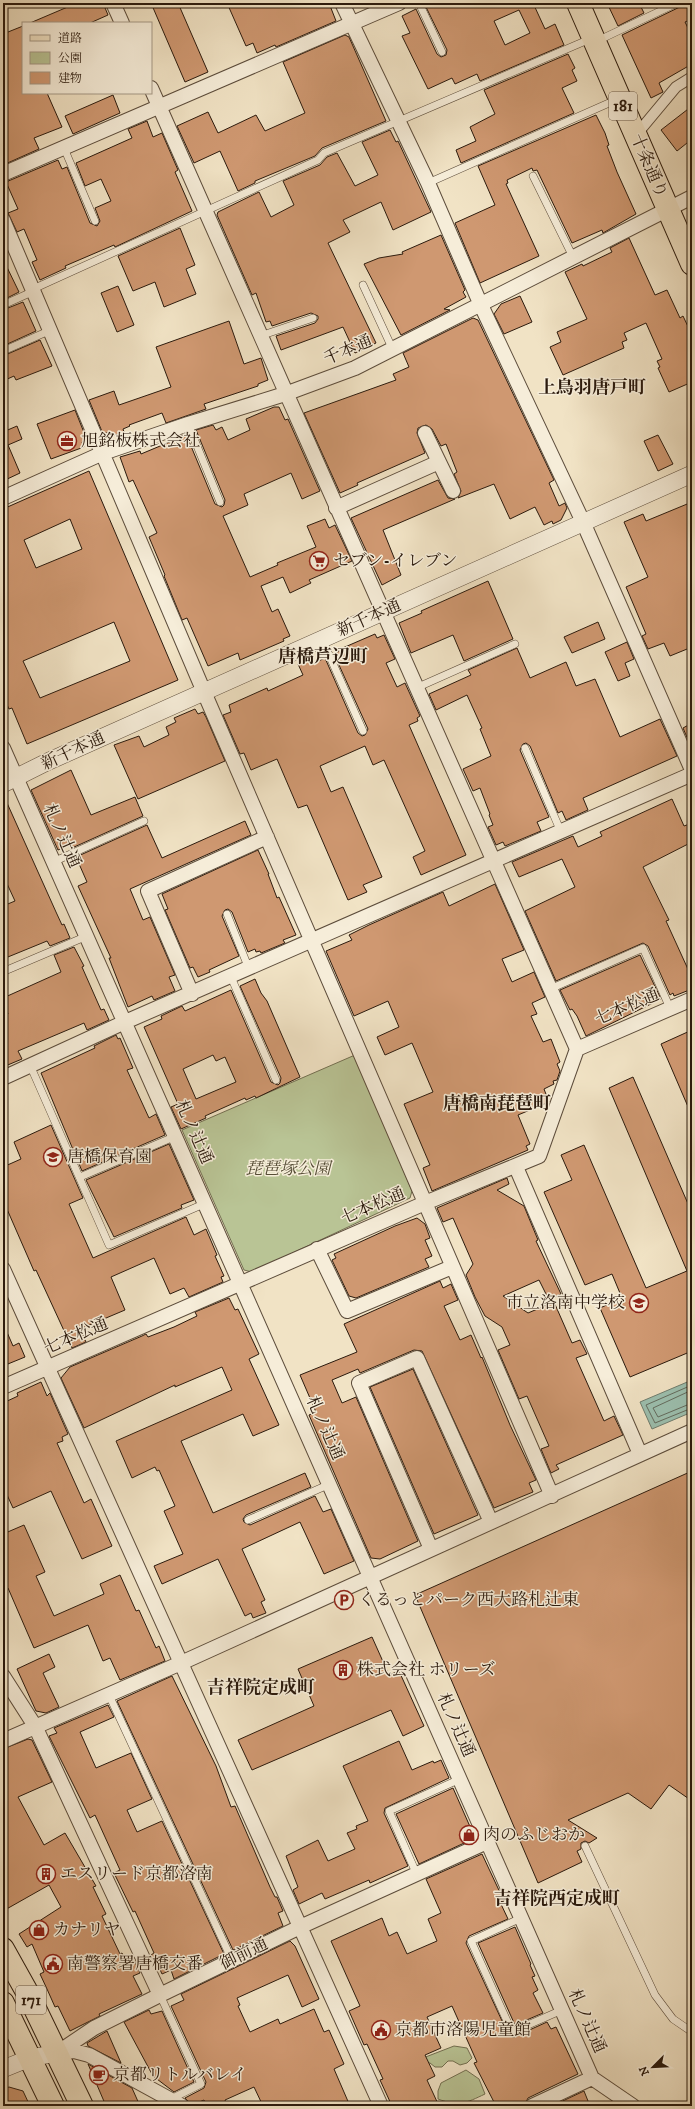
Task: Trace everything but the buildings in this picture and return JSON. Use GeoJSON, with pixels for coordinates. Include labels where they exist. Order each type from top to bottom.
{"type":"FeatureCollection","features":[{"type":"Feature","properties":{"kind":"main road","name":"十条通り"},"geometry":{"type":"LineString","coordinates":[[578,3],[692,264]]}},
{"type":"Feature","properties":{"kind":"main road","name":"171"},"geometry":{"type":"LineString","coordinates":[[3,1949],[14,1965],[82,2106]]}},
{"type":"Feature","properties":{"kind":"main road","name":"171"},"geometry":{"type":"LineString","coordinates":[[3,2003],[53,2106]]}},
{"type":"Feature","properties":{"kind":"street"},"geometry":{"type":"LineString","coordinates":[[113,3],[122,22]]}},
{"type":"Feature","properties":{"kind":"street"},"geometry":{"type":"LineString","coordinates":[[342,3],[397,122],[428,183],[480,304],[583,522],[692,770]]}},
{"type":"Feature","properties":{"kind":"street"},"geometry":{"type":"LineString","coordinates":[[3,174],[400,3]]}},
{"type":"Feature","properties":{"kind":"street"},"geometry":{"type":"LineString","coordinates":[[636,135],[676,87],[692,77]]}},
{"type":"Feature","properties":{"kind":"street"},"geometry":{"type":"LineString","coordinates":[[152,90],[285,394],[577,1049]]}},
{"type":"Feature","properties":{"kind":"street","name":"千本通"},"geometry":{"type":"LineString","coordinates":[[3,498],[103,453],[188,424],[285,394],[355,368],[692,197]]}},
{"type":"Feature","properties":{"kind":"street"},"geometry":{"type":"LineString","coordinates":[[3,220],[204,692],[552,1496]]}},
{"type":"Feature","properties":{"kind":"street"},"geometry":{"type":"LineString","coordinates":[[425,433],[452,491]]}},
{"type":"Feature","properties":{"kind":"street"},"geometry":{"type":"LineString","coordinates":[[336,508],[439,462]]}},
{"type":"Feature","properties":{"kind":"street","name":"新千本通"},"geometry":{"type":"LineString","coordinates":[[9,781],[47,762],[692,474]]}},
{"type":"Feature","properties":{"kind":"street","name":"札ノ辻通"},"geometry":{"type":"LineString","coordinates":[[3,748],[9,781],[54,862],[592,2078],[632,2106]]}},
{"type":"Feature","properties":{"kind":"street"},"geometry":{"type":"LineString","coordinates":[[3,1078],[125,1022],[250,969],[692,774]]}},
{"type":"Feature","properties":{"kind":"street"},"geometry":{"type":"LineString","coordinates":[[192,994],[148,891],[267,837]]}},
{"type":"Feature","properties":{"kind":"street","name":"七本松通"},"geometry":{"type":"LineString","coordinates":[[3,1387],[242,1284],[317,1249],[425,1203],[516,1167],[538,1156],[577,1049],[692,999]]}},
{"type":"Feature","properties":{"kind":"street"},"geometry":{"type":"LineString","coordinates":[[516,1167],[640,1454]]}},
{"type":"Feature","properties":{"kind":"street"},"geometry":{"type":"LineString","coordinates":[[317,1249],[347,1312],[452,1266]]}},
{"type":"Feature","properties":{"kind":"street"},"geometry":{"type":"LineString","coordinates":[[3,1269],[381,2106]]}},
{"type":"Feature","properties":{"kind":"street"},"geometry":{"type":"LineString","coordinates":[[431,1549],[359,1383],[417,1358],[491,1522]]}},
{"type":"Feature","properties":{"kind":"street"},"geometry":{"type":"LineString","coordinates":[[3,1741],[181,1663],[371,1576],[552,1496],[692,1431]]}},
{"type":"Feature","properties":{"kind":"street"},"geometry":{"type":"LineString","coordinates":[[3,1676],[35,1726],[160,1995]]}},
{"type":"Feature","properties":{"kind":"street","name":"御前通"},"geometry":{"type":"LineString","coordinates":[[3,2070],[30,2058],[57,2053],[94,2028],[160,1995],[300,1927],[487,1842]]}},
{"type":"Feature","properties":{"kind":"street"},"geometry":{"type":"LineString","coordinates":[[57,2053],[74,2051],[89,2055],[177,2103]]}},
{"type":"Feature","properties":{"kind":"street"},"geometry":{"type":"LineString","coordinates":[[532,2106],[592,2078]]}},
{"type":"Feature","properties":{"kind":"lane"},"geometry":{"type":"LineString","coordinates":[[419,3],[442,52]]}},
{"type":"Feature","properties":{"kind":"lane"},"geometry":{"type":"LineString","coordinates":[[3,305],[318,160],[324,153],[594,40],[677,3]]}},
{"type":"Feature","properties":{"kind":"lane"},"geometry":{"type":"LineString","coordinates":[[428,183],[620,98]]}},
{"type":"Feature","properties":{"kind":"lane"},"geometry":{"type":"LineString","coordinates":[[64,148],[95,221]]}},
{"type":"Feature","properties":{"kind":"lane"},"geometry":{"type":"LineString","coordinates":[[534,176],[573,257]]}},
{"type":"Feature","properties":{"kind":"lane"},"geometry":{"type":"LineString","coordinates":[[364,285],[393,350]]}},
{"type":"Feature","properties":{"kind":"lane"},"geometry":{"type":"LineString","coordinates":[[260,336],[313,318]]}},
{"type":"Feature","properties":{"kind":"lane"},"geometry":{"type":"LineString","coordinates":[[3,351],[51,330]]}},
{"type":"Feature","properties":{"kind":"lane"},"geometry":{"type":"LineString","coordinates":[[188,424],[220,502]]}},
{"type":"Feature","properties":{"kind":"lane"},"geometry":{"type":"LineString","coordinates":[[322,639],[363,731]]}},
{"type":"Feature","properties":{"kind":"lane"},"geometry":{"type":"LineString","coordinates":[[416,688],[515,644]]}},
{"type":"Feature","properties":{"kind":"lane"},"geometry":{"type":"LineString","coordinates":[[525,748],[561,832]]}},
{"type":"Feature","properties":{"kind":"lane"},"geometry":{"type":"LineString","coordinates":[[54,862],[144,821]]}},
{"type":"Feature","properties":{"kind":"lane"},"geometry":{"type":"LineString","coordinates":[[227,914],[250,969]]}},
{"type":"Feature","properties":{"kind":"lane"},"geometry":{"type":"LineString","coordinates":[[7,970],[87,936]]}},
{"type":"Feature","properties":{"kind":"lane"},"geometry":{"type":"LineString","coordinates":[[550,989],[642,948],[670,1008]]}},
{"type":"Feature","properties":{"kind":"lane"},"geometry":{"type":"LineString","coordinates":[[231,977],[276,1080]]}},
{"type":"Feature","properties":{"kind":"lane"},"geometry":{"type":"LineString","coordinates":[[30,1065],[109,1245],[206,1203]]}},
{"type":"Feature","properties":{"kind":"lane"},"geometry":{"type":"LineString","coordinates":[[80,1177],[176,1136]]}},
{"type":"Feature","properties":{"kind":"lane"},"geometry":{"type":"LineString","coordinates":[[248,1520],[330,1484]]}},
{"type":"Feature","properties":{"kind":"lane"},"geometry":{"type":"LineString","coordinates":[[109,1695],[232,1960]]}},
{"type":"Feature","properties":{"kind":"lane"},"geometry":{"type":"LineString","coordinates":[[417,1875],[389,1811],[460,1779]]}},
{"type":"Feature","properties":{"kind":"lane"},"geometry":{"type":"LineString","coordinates":[[585,1846],[655,1995],[673,2019],[692,2032]]}},
{"type":"Feature","properties":{"kind":"lane"},"geometry":{"type":"LineString","coordinates":[[521,1918],[471,1941],[512,2032],[562,2010]]}},
{"type":"Feature","properties":{"kind":"lane"},"geometry":{"type":"LineString","coordinates":[[160,1995],[202,2084],[177,2103]]}},
{"type":"Feature","properties":{"kind":"green space","name":"琵琶塚公園"},"geometry":{"type":"Polygon","coordinates":[[[355,1055],[412,1191],[410,1198],[252,1272],[244,1270],[182,1130],[355,1055]]]}},
{"type":"Feature","properties":{"kind":"green space"},"geometry":{"type":"Polygon","coordinates":[[[454,2046],[467,2048],[472,2058],[467,2063],[460,2065],[453,2061],[448,2061],[442,2067],[435,2067],[430,2063],[426,2063],[423,2058],[454,2046]]]}},
{"type":"Feature","properties":{"kind":"green space"},"geometry":{"type":"Polygon","coordinates":[[[466,2070],[479,2079],[485,2094],[473,2100],[462,2103],[452,2103],[438,2099],[438,2091],[441,2083],[466,2070]]]}},
{"type":"Feature","properties":{"kind":"water"},"geometry":{"type":"Polygon","coordinates":[[[692,1380],[692,1412],[652,1429],[640,1402],[692,1380]]]}},
{"type":"Feature","properties":{"kind":"place","name":"旭銘板株式会社"},"geometry":{"type":"Point","coordinates":[67,441]}},
{"type":"Feature","properties":{"kind":"place","name":"セブン-イレブン"},"geometry":{"type":"Point","coordinates":[319,561]}},
{"type":"Feature","properties":{"kind":"place","name":"唐橋保育園"},"geometry":{"type":"Point","coordinates":[53,1157]}},
{"type":"Feature","properties":{"kind":"place","name":"市立洛南中学校"},"geometry":{"type":"Point","coordinates":[639,1303]}},
{"type":"Feature","properties":{"kind":"place","name":"くるっとパーク西大路札辻東"},"geometry":{"type":"Point","coordinates":[344,1600]}},
{"type":"Feature","properties":{"kind":"place","name":"株式会社 ホリーズ"},"geometry":{"type":"Point","coordinates":[343,1670]}},
{"type":"Feature","properties":{"kind":"place","name":"肉のふじおか"},"geometry":{"type":"Point","coordinates":[469,1835]}},
{"type":"Feature","properties":{"kind":"place","name":"エスリード京都洛南"},"geometry":{"type":"Point","coordinates":[46,1874]}},
{"type":"Feature","properties":{"kind":"place","name":"カナリヤ"},"geometry":{"type":"Point","coordinates":[39,1930]}},
{"type":"Feature","properties":{"kind":"place","name":"南警察署唐橋交番"},"geometry":{"type":"Point","coordinates":[53,1964]}},
{"type":"Feature","properties":{"kind":"place","name":"京都市洛陽児童館"},"geometry":{"type":"Point","coordinates":[381,2030]}},
{"type":"Feature","properties":{"kind":"place","name":"京都リトルバレイ"},"geometry":{"type":"Point","coordinates":[99,2075]}},
{"type":"Feature","properties":{"kind":"district","name":"上鳥羽唐戸町"},"geometry":{"type":"Point","coordinates":[592,388]}},
{"type":"Feature","properties":{"kind":"district","name":"唐橋芦辺町"},"geometry":{"type":"Point","coordinates":[323,657]}},
{"type":"Feature","properties":{"kind":"district","name":"唐橋南琵琶町"},"geometry":{"type":"Point","coordinates":[497,1104]}},
{"type":"Feature","properties":{"kind":"district","name":"吉祥院定成町"},"geometry":{"type":"Point","coordinates":[261,1688]}},
{"type":"Feature","properties":{"kind":"district","name":"吉祥院西定成町"},"geometry":{"type":"Point","coordinates":[557,1899]}}]}
